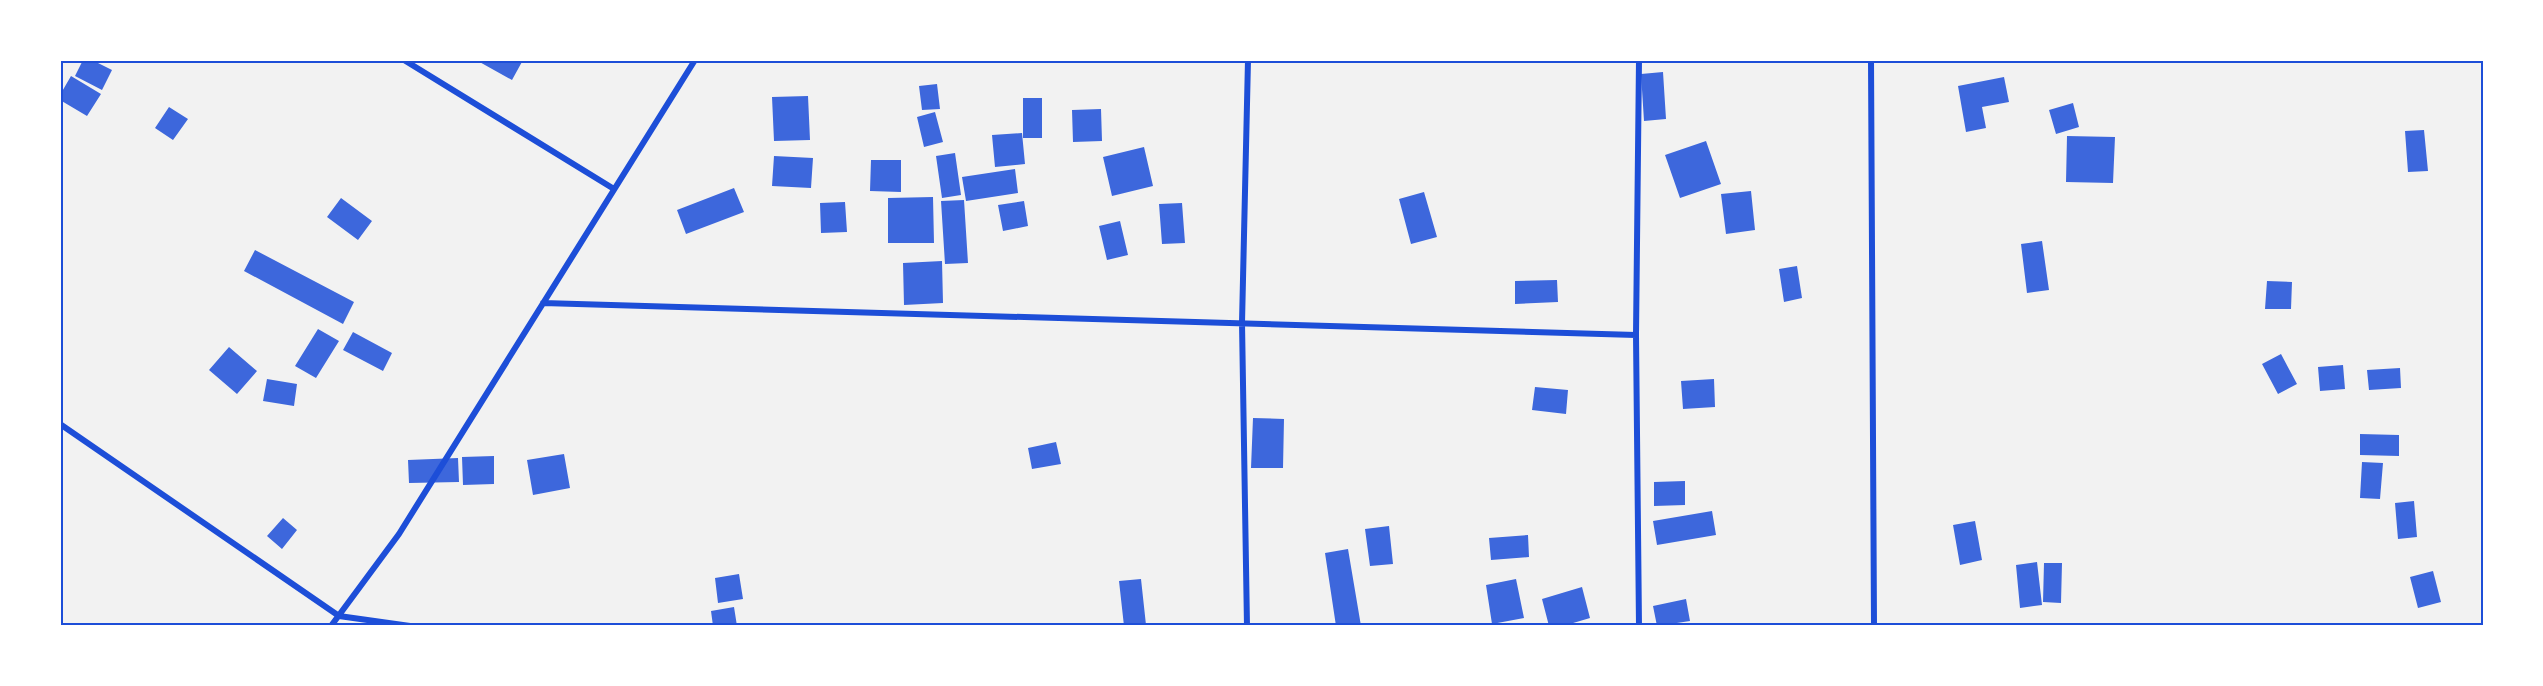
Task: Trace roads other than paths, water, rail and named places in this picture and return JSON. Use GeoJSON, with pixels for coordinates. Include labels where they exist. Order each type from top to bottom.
{"type":"FeatureCollection","features":[{"type":"Feature","properties":{"kind":"street"},"geometry":{"type":"LineString","coordinates":[[404,60],[614,189]]}},
{"type":"Feature","properties":{"kind":"street"},"geometry":{"type":"LineString","coordinates":[[331,626],[399,534],[695,60]]}},
{"type":"Feature","properties":{"kind":"street"},"geometry":{"type":"LineString","coordinates":[[1246,626],[1242,323],[1248,60]]}},
{"type":"Feature","properties":{"kind":"street"},"geometry":{"type":"LineString","coordinates":[[1639,626],[1636,335],[1640,60]]}},
{"type":"Feature","properties":{"kind":"street"},"geometry":{"type":"LineString","coordinates":[[1871,60],[1874,626]]}},
{"type":"Feature","properties":{"kind":"street"},"geometry":{"type":"LineString","coordinates":[[543,303],[1636,335]]}},
{"type":"Feature","properties":{"kind":"street"},"geometry":{"type":"LineString","coordinates":[[60,424],[339,616],[410,626]]}}]}
